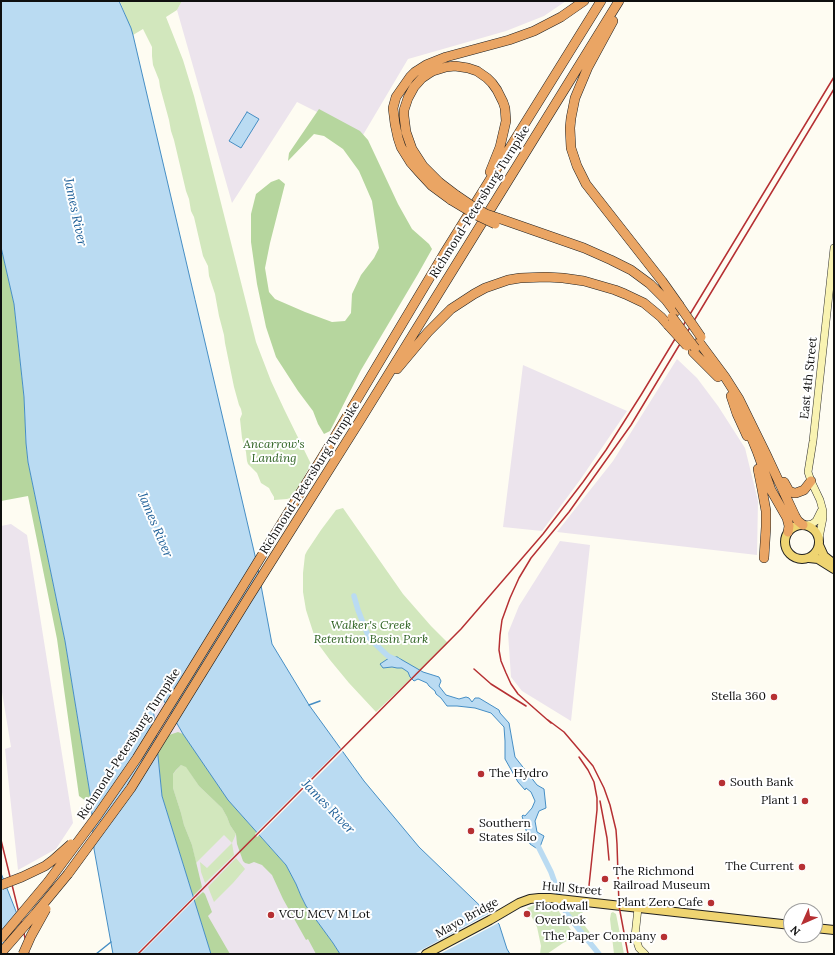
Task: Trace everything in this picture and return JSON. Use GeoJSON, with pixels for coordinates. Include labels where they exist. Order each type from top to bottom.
{"type":"FeatureCollection","features":[{"type":"Feature","properties":{"kind":"highway"},"geometry":{"type":"LineString","coordinates":[[584,1],[561,17],[534,31],[509,40],[446,57],[426,65],[415,72],[396,98],[393,108],[398,138],[408,158],[432,186],[497,221],[584,248],[618,263],[631,270],[650,284],[666,300],[674,315],[729,383],[745,410],[794,514],[798,521],[805,525]]}},
{"type":"Feature","properties":{"kind":"highway","name":"Richmond-Petersburg Turnpike"},"geometry":{"type":"LineString","coordinates":[[1,938],[48,882],[97,816],[137,758],[334,438],[456,234],[601,1]]}},
{"type":"Feature","properties":{"kind":"highway","name":"Richmond-Petersburg Turnpike"},"geometry":{"type":"LineString","coordinates":[[1,953],[68,874],[131,788],[359,422],[618,1]]}},
{"type":"Feature","properties":{"kind":"highway"},"geometry":{"type":"LineString","coordinates":[[624,1],[590,62],[579,86],[571,118],[571,148],[577,166],[586,184],[662,281],[674,315],[697,345],[731,396],[750,434],[771,490],[787,518],[789,526],[788,532]]}},
{"type":"Feature","properties":{"kind":"highway"},"geometry":{"type":"LineString","coordinates":[[453,198],[417,158],[408,140],[404,116],[406,104],[411,92],[422,78],[433,71],[455,66],[477,71],[492,83],[503,102],[506,121],[500,147],[491,168],[456,234]]}},
{"type":"Feature","properties":{"kind":"highway"},"geometry":{"type":"LineString","coordinates":[[359,422],[403,362],[428,332],[451,310],[485,288],[520,278],[563,278],[615,290],[636,299],[653,310],[674,315]]}},
{"type":"Feature","properties":{"kind":"highway"},"geometry":{"type":"LineString","coordinates":[[731,396],[752,449],[762,488],[766,517],[764,558]]}},
{"type":"Feature","properties":{"kind":"highway"},"geometry":{"type":"LineString","coordinates":[[766,454],[789,491],[799,493],[804,490],[811,481]]}},
{"type":"Feature","properties":{"kind":"highway"},"geometry":{"type":"LineString","coordinates":[[1,885],[34,871],[53,860],[73,843],[97,816]]}},
{"type":"Feature","properties":{"kind":"highway"},"geometry":{"type":"LineString","coordinates":[[23,954],[40,919],[68,874]]}},
{"type":"Feature","properties":{"kind":"main road"},"geometry":{"type":"LineString","coordinates":[[834,564],[824,556],[816,532],[813,529],[805,525],[791,528],[785,537],[785,543],[786,548],[793,557],[798,559],[818,559],[834,569]]}},
{"type":"Feature","properties":{"kind":"main road"},"geometry":{"type":"LineString","coordinates":[[809,558],[815,553],[819,542]]}},
{"type":"Feature","properties":{"kind":"main road","name":"Hull Street"},"geometry":{"type":"LineString","coordinates":[[519,903],[534,898],[550,898],[783,924]]}},
{"type":"Feature","properties":{"kind":"main road","name":"Mayo Bridge"},"geometry":{"type":"LineString","coordinates":[[426,954],[519,903]]}},
{"type":"Feature","properties":{"kind":"main road"},"geometry":{"type":"LineString","coordinates":[[823,929],[834,930]]}},
{"type":"Feature","properties":{"kind":"street","name":"East 4th Street"},"geometry":{"type":"LineString","coordinates":[[819,542],[823,518],[822,507],[819,496],[808,475],[808,469],[813,441],[834,248]]}},
{"type":"Feature","properties":{"kind":"street"},"geometry":{"type":"LineString","coordinates":[[805,525],[812,524],[816,521],[822,507]]}},
{"type":"Feature","properties":{"kind":"street"},"geometry":{"type":"LineString","coordinates":[[638,908],[635,936],[639,948],[645,954]]}},
{"type":"Feature","properties":{"kind":"shaded area"},"geometry":{"type":"Polygon","coordinates":[[[182,1],[566,1],[544,16],[506,31],[408,59],[363,135],[297,102],[232,203],[177,10],[182,1]]]}},
{"type":"Feature","properties":{"kind":"shaded area"},"geometry":{"type":"Polygon","coordinates":[[[677,359],[697,378],[718,406],[745,448],[758,501],[757,555],[557,532],[613,461],[677,359]]]}},
{"type":"Feature","properties":{"kind":"shaded area"},"geometry":{"type":"Polygon","coordinates":[[[523,365],[627,411],[580,480],[542,531],[503,527],[523,365]]]}},
{"type":"Feature","properties":{"kind":"shaded area"},"geometry":{"type":"Polygon","coordinates":[[[11,524],[27,535],[73,823],[56,849],[18,870],[5,749],[11,747],[1,686],[1,526],[11,524]]]}},
{"type":"Feature","properties":{"kind":"shaded area"},"geometry":{"type":"Polygon","coordinates":[[[560,541],[590,545],[571,721],[522,691],[511,677],[508,633],[519,606],[560,541]]]}},
{"type":"Feature","properties":{"kind":"shaded area"},"geometry":{"type":"Polygon","coordinates":[[[164,699],[172,714],[340,954],[211,954],[162,796],[153,706],[156,700],[164,699]]]}},
{"type":"Feature","properties":{"kind":"green space","name":"Ancarrow's Landing"},"geometry":{"type":"Polygon","coordinates":[[[120,1],[182,1],[177,10],[166,17],[183,60],[194,96],[256,342],[271,381],[311,464],[293,497],[274,500],[269,488],[261,483],[257,473],[248,464],[242,438],[240,419],[242,414],[234,387],[215,294],[209,276],[208,266],[203,256],[194,217],[191,211],[159,80],[153,65],[152,47],[143,29],[133,35],[120,1]]]}},
{"type":"Feature","properties":{"kind":"green space"},"geometry":{"type":"Polygon","coordinates":[[[319,109],[360,131],[368,140],[398,204],[412,229],[429,244],[432,249],[361,370],[330,431],[324,434],[313,411],[276,357],[266,327],[257,284],[251,242],[251,214],[256,194],[271,182],[279,179],[285,184],[265,268],[269,292],[275,299],[305,312],[332,322],[345,321],[351,313],[352,294],[361,275],[374,258],[379,248],[372,201],[359,171],[343,149],[324,136],[314,134],[288,161],[289,153],[319,109]]]}},
{"type":"Feature","properties":{"kind":"green space"},"geometry":{"type":"Polygon","coordinates":[[[1,247],[14,304],[24,397],[28,462],[65,641],[91,800],[86,801],[79,796],[57,639],[28,496],[1,501],[1,247]]]}},
{"type":"Feature","properties":{"kind":"green space","name":"Walker's Creek Retention Basin Park"},"geometry":{"type":"Polygon","coordinates":[[[343,508],[403,594],[448,643],[376,712],[349,683],[316,641],[306,610],[303,592],[305,555],[336,510],[343,508]]]}},
{"type":"Feature","properties":{"kind":"green space"},"geometry":{"type":"Polygon","coordinates":[[[178,732],[183,734],[228,800],[286,865],[306,906],[340,954],[316,954],[308,939],[306,940],[283,899],[272,875],[262,865],[254,862],[249,864],[243,861],[237,844],[236,834],[222,808],[199,786],[186,767],[181,765],[173,774],[173,788],[184,825],[192,845],[202,887],[193,896],[162,796],[158,754],[169,735],[178,732]]]}},
{"type":"Feature","properties":{"kind":"green space"},"geometry":{"type":"Polygon","coordinates":[[[181,765],[186,766],[199,786],[222,808],[236,834],[232,843],[224,835],[196,863],[192,845],[184,825],[173,788],[173,774],[181,765]]]}},
{"type":"Feature","properties":{"kind":"green space"},"geometry":{"type":"Polygon","coordinates":[[[232,843],[234,855],[205,883],[201,872],[200,862],[207,868],[232,843]]]}},
{"type":"Feature","properties":{"kind":"green space"},"geometry":{"type":"Polygon","coordinates":[[[236,858],[245,869],[214,902],[208,887],[236,858]]]}},
{"type":"Feature","properties":{"kind":"green space"},"geometry":{"type":"Polygon","coordinates":[[[203,892],[212,912],[208,916],[230,954],[211,954],[194,900],[203,892]]]}},
{"type":"Feature","properties":{"kind":"green space"},"geometry":{"type":"Polygon","coordinates":[[[536,904],[556,907],[573,933],[569,940],[547,954],[540,954],[541,946],[537,927],[527,908],[536,904]]]}},
{"type":"Feature","properties":{"kind":"green space"},"geometry":{"type":"Polygon","coordinates":[[[568,908],[582,908],[583,912],[578,917],[595,939],[594,941],[591,943],[580,927],[572,919],[569,915],[568,908]]]}},
{"type":"Feature","properties":{"kind":"green space"},"geometry":{"type":"Polygon","coordinates":[[[613,912],[616,914],[624,954],[614,954],[610,919],[611,913],[613,912]]]}},
{"type":"Feature","properties":{"kind":"water","name":"James River"},"geometry":{"type":"Polygon","coordinates":[[[1,1],[119,1],[133,35],[257,564],[272,644],[309,705],[364,781],[419,847],[499,924],[510,954],[340,954],[306,906],[286,865],[228,800],[183,734],[163,699],[156,700],[153,706],[162,796],[211,954],[113,954],[94,849],[91,800],[65,641],[28,462],[24,397],[14,304],[1,247],[1,1]]]}},
{"type":"Feature","properties":{"kind":"water"},"geometry":{"type":"Polygon","coordinates":[[[247,112],[259,119],[241,148],[229,141],[247,112]]]}},
{"type":"Feature","properties":{"kind":"water"},"geometry":{"type":"Polygon","coordinates":[[[397,657],[423,672],[439,677],[441,681],[439,686],[446,695],[459,699],[466,697],[472,702],[475,698],[479,698],[499,710],[509,723],[515,757],[537,785],[544,789],[546,808],[539,811],[535,821],[537,832],[544,836],[540,847],[536,848],[530,844],[522,816],[525,816],[532,808],[535,801],[531,792],[526,788],[525,790],[518,782],[505,759],[504,727],[491,713],[475,708],[447,706],[427,683],[418,679],[414,681],[408,672],[402,668],[383,668],[380,664],[389,658],[397,657]]]}},
{"type":"Feature","properties":{"kind":"water"},"geometry":{"type":"Polygon","coordinates":[[[1,873],[17,914],[1,948],[1,873]]]}},
{"type":"Feature","properties":{"kind":"pier"},"geometry":{"type":"Polygon","coordinates":[[[342,747],[344,750],[257,837],[255,834],[342,747]]]}},
{"type":"Feature","properties":{"kind":"pier"},"geometry":{"type":"Polygon","coordinates":[[[195,895],[196,898],[140,954],[136,954],[195,895]]]}},
{"type":"Feature","properties":{"kind":"pier"},"geometry":{"type":"Polygon","coordinates":[[[490,913],[500,922],[440,954],[414,954],[490,913]]]}},
{"type":"Feature","properties":{"kind":"waterway"},"geometry":{"type":"LineString","coordinates":[[354,596],[369,638],[388,656],[398,661]]}},
{"type":"Feature","properties":{"kind":"waterway"},"geometry":{"type":"LineString","coordinates":[[309,705],[320,701]]}},
{"type":"Feature","properties":{"kind":"waterway"},"geometry":{"type":"LineString","coordinates":[[536,842],[551,872],[565,911],[599,954]]}},
{"type":"Feature","properties":{"kind":"waterway"},"geometry":{"type":"LineString","coordinates":[[96,954],[111,942]]}},
{"type":"Feature","properties":{"kind":"railway"},"geometry":{"type":"LineString","coordinates":[[138,954],[461,629],[543,534],[606,450],[834,77]]}},
{"type":"Feature","properties":{"kind":"railway"},"geometry":{"type":"LineString","coordinates":[[551,723],[518,694],[511,684],[501,661],[499,650],[502,620],[510,598],[519,578],[531,558],[569,512],[631,425],[834,89]]}},
{"type":"Feature","properties":{"kind":"railway"},"geometry":{"type":"LineString","coordinates":[[474,669],[491,684],[526,706]]}},
{"type":"Feature","properties":{"kind":"railway"},"geometry":{"type":"LineString","coordinates":[[548,720],[564,732],[593,766],[604,788],[610,805],[616,830],[619,906],[628,954]]}},
{"type":"Feature","properties":{"kind":"railway"},"geometry":{"type":"LineString","coordinates":[[579,757],[594,782],[597,798],[588,895]]}},
{"type":"Feature","properties":{"kind":"railway"},"geometry":{"type":"LineString","coordinates":[[600,801],[607,838],[609,860]]}},
{"type":"Feature","properties":{"kind":"railway"},"geometry":{"type":"LineString","coordinates":[[1,840],[29,954]]}},
{"type":"Feature","properties":{"kind":"place","name":"Stella 360"},"geometry":{"type":"Point","coordinates":[774,697]}},
{"type":"Feature","properties":{"kind":"place","name":"The Hydro"},"geometry":{"type":"Point","coordinates":[481,774]}},
{"type":"Feature","properties":{"kind":"place","name":"South Bank"},"geometry":{"type":"Point","coordinates":[722,783]}},
{"type":"Feature","properties":{"kind":"place","name":"Plant 1"},"geometry":{"type":"Point","coordinates":[805,801]}},
{"type":"Feature","properties":{"kind":"place","name":"Southern States Silo"},"geometry":{"type":"Point","coordinates":[471,831]}},
{"type":"Feature","properties":{"kind":"place","name":"The Current"},"geometry":{"type":"Point","coordinates":[802,867]}},
{"type":"Feature","properties":{"kind":"place","name":"The Richmond Railroad Museum"},"geometry":{"type":"Point","coordinates":[605,879]}},
{"type":"Feature","properties":{"kind":"place","name":"Plant Zero Cafe"},"geometry":{"type":"Point","coordinates":[711,903]}},
{"type":"Feature","properties":{"kind":"place","name":"Floodwall Overlook"},"geometry":{"type":"Point","coordinates":[527,914]}},
{"type":"Feature","properties":{"kind":"place","name":"VCU MCV M Lot"},"geometry":{"type":"Point","coordinates":[271,915]}},
{"type":"Feature","properties":{"kind":"place","name":"The Paper Company"},"geometry":{"type":"Point","coordinates":[664,937]}}]}
